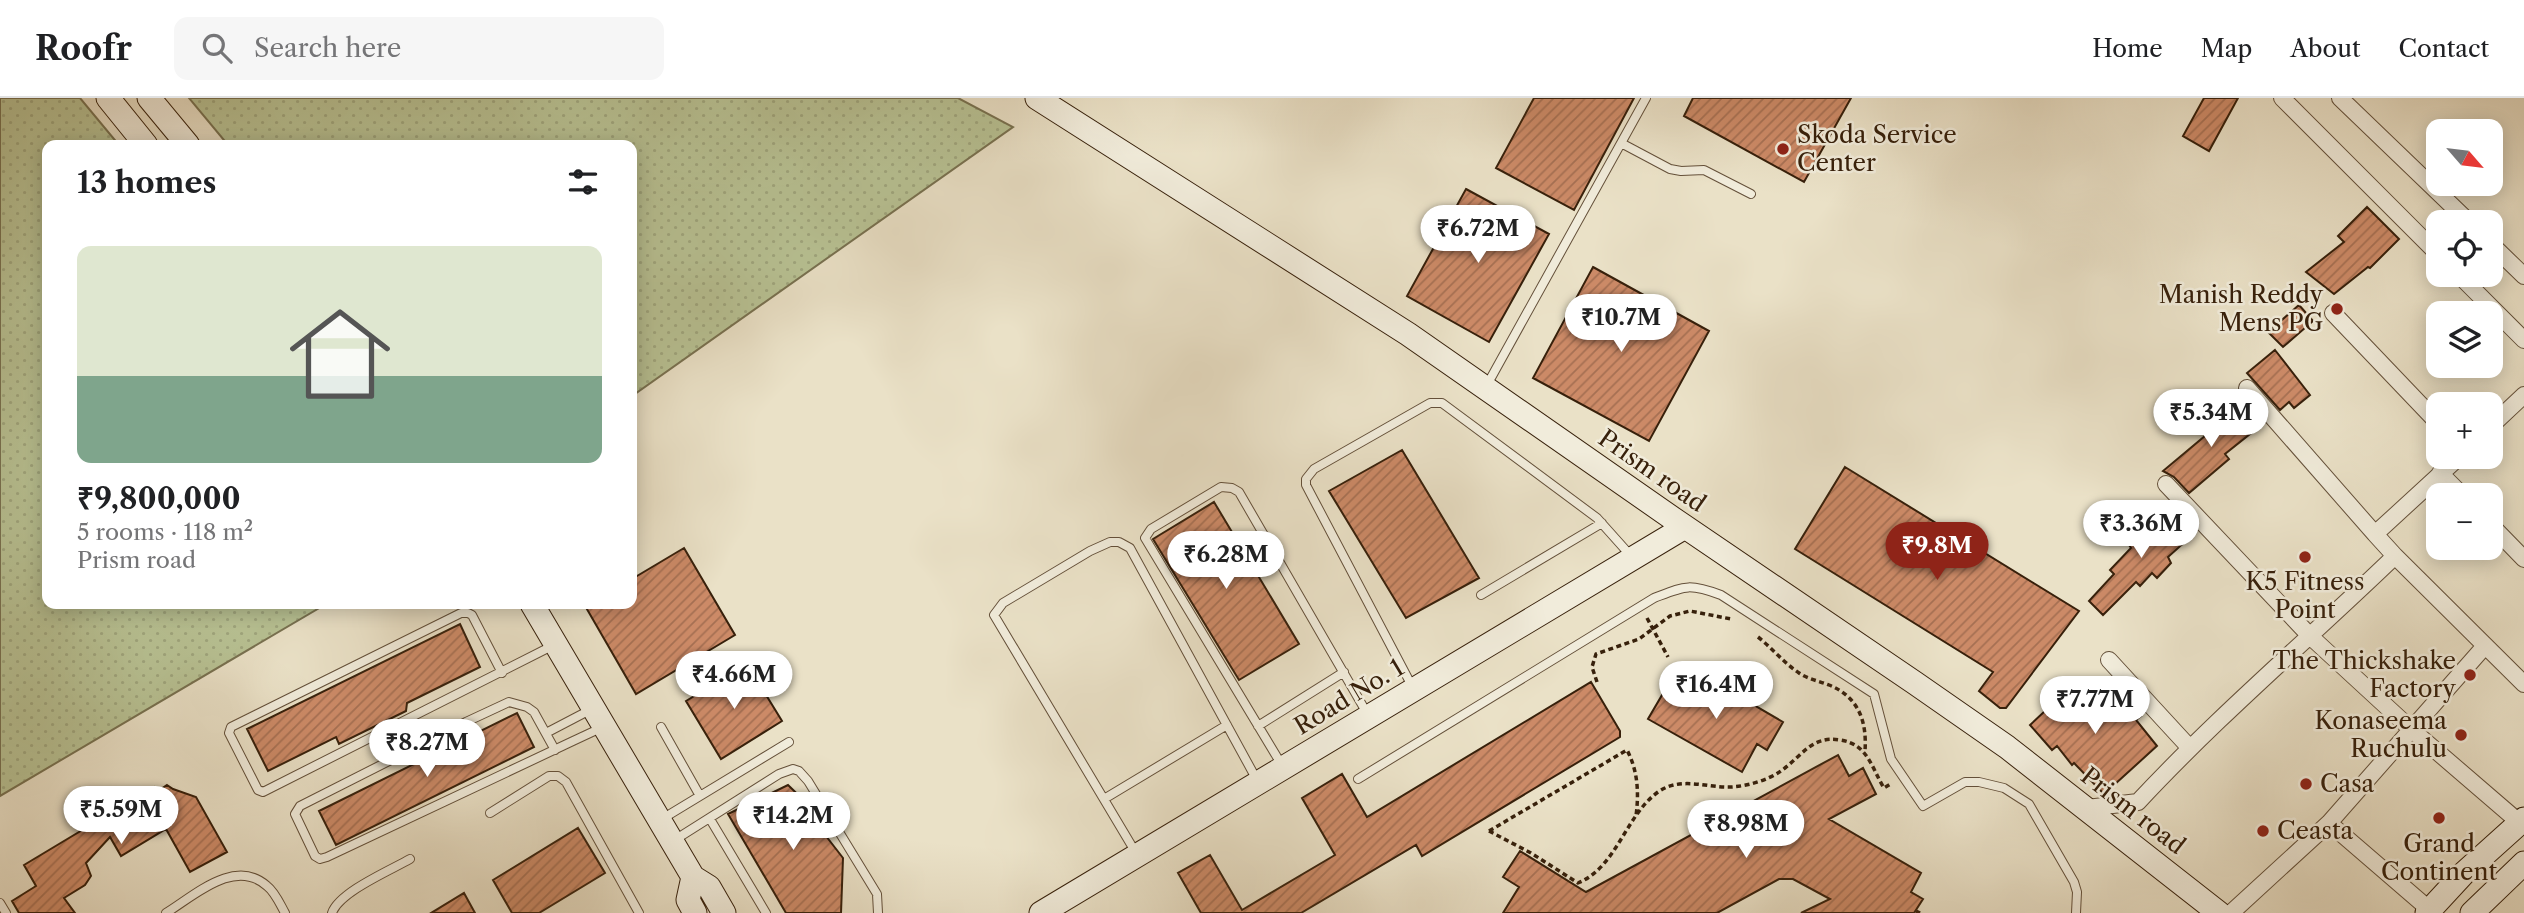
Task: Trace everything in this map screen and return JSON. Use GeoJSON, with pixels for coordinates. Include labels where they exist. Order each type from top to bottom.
{"type":"FeatureCollection","features":[{"type":"Feature","properties":{"kind":"street"},"geometry":{"type":"LineString","coordinates":[[108,98],[142,140]]}},
{"type":"Feature","properties":{"kind":"street"},"geometry":{"type":"LineString","coordinates":[[149,98],[184,140]]}},
{"type":"Feature","properties":{"kind":"street","name":"Prism road"},"geometry":{"type":"LineString","coordinates":[[1037,98],[1396,326],[1486,387],[2007,747],[2219,913]]}},
{"type":"Feature","properties":{"kind":"street"},"geometry":{"type":"LineString","coordinates":[[2282,98],[2426,242]]}},
{"type":"Feature","properties":{"kind":"street"},"geometry":{"type":"LineString","coordinates":[[2340,98],[2457,210]]}},
{"type":"Feature","properties":{"kind":"street"},"geometry":{"type":"LineString","coordinates":[[2503,256],[2524,276]]}},
{"type":"Feature","properties":{"kind":"street"},"geometry":{"type":"LineString","coordinates":[[2471,287],[2524,340]]}},
{"type":"Feature","properties":{"kind":"street"},"geometry":{"type":"LineString","coordinates":[[2333,313],[2426,410]]}},
{"type":"Feature","properties":{"kind":"street"},"geometry":{"type":"LineString","coordinates":[[2247,388],[2395,556],[2524,684]]}},
{"type":"Feature","properties":{"kind":"street"},"geometry":{"type":"LineString","coordinates":[[2503,415],[2524,395]]}},
{"type":"Feature","properties":{"kind":"street"},"geometry":{"type":"LineString","coordinates":[[2375,534],[2445,469]]}},
{"type":"Feature","properties":{"kind":"street"},"geometry":{"type":"LineString","coordinates":[[2440,473],[2450,483]]}},
{"type":"Feature","properties":{"kind":"street"},"geometry":{"type":"LineString","coordinates":[[2166,484],[2311,637],[2412,730],[2522,821],[2464,873],[2429,911],[2329,823]]}},
{"type":"Feature","properties":{"kind":"street","name":"Road No. 1"},"geometry":{"type":"LineString","coordinates":[[1041,913],[1685,527]]}},
{"type":"Feature","properties":{"kind":"street"},"geometry":{"type":"LineString","coordinates":[[2503,537],[2524,559]]}},
{"type":"Feature","properties":{"kind":"street"},"geometry":{"type":"LineString","coordinates":[[2087,808],[2138,802],[2189,747],[2311,637],[2395,556]]}},
{"type":"Feature","properties":{"kind":"street"},"geometry":{"type":"LineString","coordinates":[[535,609],[693,877],[709,887],[724,913]]}},
{"type":"Feature","properties":{"kind":"street"},"geometry":{"type":"LineString","coordinates":[[2231,913],[2329,823],[2484,647]]}},
{"type":"Feature","properties":{"kind":"street"},"geometry":{"type":"LineString","coordinates":[[2109,660],[2189,747]]}},
{"type":"Feature","properties":{"kind":"street"},"geometry":{"type":"LineString","coordinates":[[2472,913],[2524,863]]}},
{"type":"Feature","properties":{"kind":"street"},"geometry":{"type":"LineString","coordinates":[[693,877],[688,900],[695,913]]}},
{"type":"Feature","properties":{"kind":"lane"},"geometry":{"type":"LineString","coordinates":[[1486,387],[1646,98]]}},
{"type":"Feature","properties":{"kind":"lane"},"geometry":{"type":"LineString","coordinates":[[1621,143],[1670,169],[1681,172],[1704,170],[1751,194]]}},
{"type":"Feature","properties":{"kind":"lane"},"geometry":{"type":"LineString","coordinates":[[1414,689],[1306,485],[1310,472],[1430,403],[1442,403],[1602,523],[1633,558]]}},
{"type":"Feature","properties":{"kind":"lane"},"geometry":{"type":"LineString","coordinates":[[1283,767],[1145,538],[1152,529],[1221,487],[1239,492],[1368,715]]}},
{"type":"Feature","properties":{"kind":"lane"},"geometry":{"type":"LineString","coordinates":[[1481,595],[1602,523]]}},
{"type":"Feature","properties":{"kind":"lane"},"geometry":{"type":"LineString","coordinates":[[1138,856],[997,621],[995,615],[1003,603],[1090,551],[1110,542],[1126,544],[1258,782]]}},
{"type":"Feature","properties":{"kind":"lane"},"geometry":{"type":"LineString","coordinates":[[1358,779],[1654,598],[1685,586],[1700,587],[1721,595],[1874,694],[1891,759],[1923,806],[1965,782],[1992,784],[2017,795],[2029,804],[2070,872],[2077,892],[2076,913]]}},
{"type":"Feature","properties":{"kind":"lane"},"geometry":{"type":"LineString","coordinates":[[502,673],[472,615],[468,612],[461,613],[232,727],[229,733],[258,790],[262,792],[502,673],[557,644]]}},
{"type":"Feature","properties":{"kind":"lane"},"geometry":{"type":"LineString","coordinates":[[1258,726],[1344,672]]}},
{"type":"Feature","properties":{"kind":"lane"},"geometry":{"type":"LineString","coordinates":[[555,750],[534,712],[509,702],[300,806],[295,810],[296,819],[315,856],[320,859],[555,750],[600,717]]}},
{"type":"Feature","properties":{"kind":"lane"},"geometry":{"type":"LineString","coordinates":[[547,733],[600,717]]}},
{"type":"Feature","properties":{"kind":"lane"},"geometry":{"type":"LineString","coordinates":[[1104,799],[1227,725]]}},
{"type":"Feature","properties":{"kind":"lane"},"geometry":{"type":"LineString","coordinates":[[661,727],[700,796]]}},
{"type":"Feature","properties":{"kind":"lane"},"geometry":{"type":"LineString","coordinates":[[660,820],[789,742]]}},
{"type":"Feature","properties":{"kind":"lane"},"geometry":{"type":"LineString","coordinates":[[672,841],[789,769],[799,771],[808,781],[877,894],[878,913]]}},
{"type":"Feature","properties":{"kind":"lane"},"geometry":{"type":"LineString","coordinates":[[490,813],[549,776],[558,776],[566,782],[639,913]]}},
{"type":"Feature","properties":{"kind":"lane"},"geometry":{"type":"LineString","coordinates":[[710,819],[766,913]]}},
{"type":"Feature","properties":{"kind":"lane"},"geometry":{"type":"LineString","coordinates":[[332,913],[335,904],[346,896],[410,859]]}},
{"type":"Feature","properties":{"kind":"lane"},"geometry":{"type":"LineString","coordinates":[[166,913],[229,875],[246,874],[269,886],[285,913]]}},
{"type":"Feature","properties":{"kind":"lane"},"geometry":{"type":"LineString","coordinates":[[0,903],[6,913]]}},
{"type":"Feature","properties":{"kind":"path"},"geometry":{"type":"LineString","coordinates":[[1640,607],[1668,657]]}},
{"type":"Feature","properties":{"kind":"path"},"geometry":{"type":"LineString","coordinates":[[1597,682],[1592,667],[1596,654],[1631,643],[1670,616],[1690,611],[1730,618],[1740,625]]}},
{"type":"Feature","properties":{"kind":"path"},"geometry":{"type":"LineString","coordinates":[[1751,631],[1798,673],[1844,693],[1856,705],[1863,715],[1865,751],[1884,788],[1903,777]]}},
{"type":"Feature","properties":{"kind":"path"},"geometry":{"type":"LineString","coordinates":[[1636,817],[1637,781],[1633,761],[1627,750],[1489,831],[1531,853],[1578,883],[1591,878],[1601,868],[1648,801],[1659,791],[1688,783],[1729,787],[1768,778],[1782,770],[1812,743],[1827,739],[1847,741],[1865,751]]}},
{"type":"Feature","properties":{"kind":"green space"},"geometry":{"type":"Polygon","coordinates":[[[0,98],[80,98],[115,140],[42,140],[42,609],[318,609],[0,796],[0,98]]]}},
{"type":"Feature","properties":{"kind":"green space"},"geometry":{"type":"Polygon","coordinates":[[[189,98],[958,98],[1013,127],[637,392],[637,140],[224,140],[189,98]]]}},
{"type":"Feature","properties":{"kind":"building"},"geometry":{"type":"Polygon","coordinates":[[[1534,98],[1634,98],[1574,210],[1496,168],[1534,98]]]}},
{"type":"Feature","properties":{"kind":"building","name":"Skoda Service Center"},"geometry":{"type":"Polygon","coordinates":[[[1693,98],[1851,98],[1804,182],[1684,116],[1693,98]]]}},
{"type":"Feature","properties":{"kind":"building"},"geometry":{"type":"Polygon","coordinates":[[[2204,98],[2238,98],[2209,151],[2183,136],[2204,98]]]}},
{"type":"Feature","properties":{"kind":"building"},"geometry":{"type":"Polygon","coordinates":[[[1466,189],[1549,234],[1489,342],[1407,296],[1466,189]]]}},
{"type":"Feature","properties":{"kind":"building"},"geometry":{"type":"Polygon","coordinates":[[[2367,207],[2399,239],[2370,268],[2334,294],[2306,272],[2344,242],[2338,236],[2367,207]]]}},
{"type":"Feature","properties":{"kind":"building"},"geometry":{"type":"Polygon","coordinates":[[[1593,267],[1709,331],[1649,441],[1533,378],[1593,267]]]}},
{"type":"Feature","properties":{"kind":"building"},"geometry":{"type":"Polygon","coordinates":[[[2299,305],[2313,321],[2283,347],[2268,332],[2299,305]]]}},
{"type":"Feature","properties":{"kind":"building"},"geometry":{"type":"Polygon","coordinates":[[[2275,350],[2310,395],[2294,408],[2289,402],[2280,410],[2247,373],[2275,350]]]}},
{"type":"Feature","properties":{"kind":"building"},"geometry":{"type":"Polygon","coordinates":[[[2232,401],[2255,430],[2225,454],[2229,459],[2189,493],[2174,477],[2163,471],[2212,430],[2208,425],[2222,414],[2220,410],[2232,401]]]}},
{"type":"Feature","properties":{"kind":"building"},"geometry":{"type":"Polygon","coordinates":[[[1402,450],[1479,578],[1406,618],[1329,491],[1402,450]]]}},
{"type":"Feature","properties":{"kind":"building"},"geometry":{"type":"Polygon","coordinates":[[[1845,467],[2079,611],[2006,708],[2000,708],[1979,691],[1993,672],[1795,549],[1845,467]]]}},
{"type":"Feature","properties":{"kind":"building"},"geometry":{"type":"Polygon","coordinates":[[[1214,502],[1299,644],[1239,680],[1153,539],[1214,502]]]}},
{"type":"Feature","properties":{"kind":"building"},"geometry":{"type":"Polygon","coordinates":[[[2159,506],[2187,540],[2168,557],[2171,563],[2157,578],[2152,573],[2140,586],[2136,582],[2103,615],[2089,601],[2114,574],[2110,570],[2131,548],[2129,545],[2147,528],[2143,522],[2159,506]]]}},
{"type":"Feature","properties":{"kind":"building"},"geometry":{"type":"Polygon","coordinates":[[[684,548],[735,635],[636,694],[587,609],[637,609],[637,576],[684,548]]]}},
{"type":"Feature","properties":{"kind":"building"},"geometry":{"type":"Polygon","coordinates":[[[460,624],[480,667],[407,703],[406,711],[339,744],[336,737],[268,771],[247,729],[460,624]]]}},
{"type":"Feature","properties":{"kind":"building"},"geometry":{"type":"Polygon","coordinates":[[[747,664],[782,721],[721,759],[686,701],[747,664]]]}},
{"type":"Feature","properties":{"kind":"building"},"geometry":{"type":"Polygon","coordinates":[[[1694,670],[1783,722],[1767,750],[1757,744],[1742,772],[1648,719],[1665,690],[1678,698],[1694,670]]]}},
{"type":"Feature","properties":{"kind":"building"},"geometry":{"type":"Polygon","coordinates":[[[2077,681],[2105,712],[2125,696],[2141,716],[2136,720],[2157,746],[2104,794],[2074,763],[2072,765],[2057,746],[2052,750],[2030,725],[2077,681]]]}},
{"type":"Feature","properties":{"kind":"building"},"geometry":{"type":"Polygon","coordinates":[[[1591,682],[1620,731],[1620,737],[1422,856],[1416,845],[1301,913],[1201,913],[1178,873],[1210,855],[1242,910],[1335,855],[1302,798],[1342,774],[1367,817],[1591,682]]]}},
{"type":"Feature","properties":{"kind":"building"},"geometry":{"type":"Polygon","coordinates":[[[517,713],[534,747],[336,845],[319,811],[517,713]]]}},
{"type":"Feature","properties":{"kind":"building"},"geometry":{"type":"Polygon","coordinates":[[[1838,755],[1849,776],[1863,768],[1876,794],[1829,819],[1921,873],[1911,892],[1923,899],[1914,913],[1801,913],[1830,899],[1793,879],[1779,879],[1717,913],[1503,913],[1519,887],[1503,877],[1520,851],[1586,892],[1838,755]]]}},
{"type":"Feature","properties":{"kind":"building"},"geometry":{"type":"Polygon","coordinates":[[[167,785],[196,797],[227,852],[190,872],[166,829],[121,856],[110,837],[86,863],[91,876],[85,885],[64,898],[75,913],[19,913],[12,901],[36,886],[24,865],[154,787],[158,791],[167,785]]]}},
{"type":"Feature","properties":{"kind":"building"},"geometry":{"type":"Polygon","coordinates":[[[788,785],[820,816],[819,827],[843,858],[841,913],[786,913],[728,814],[788,785]]]}},
{"type":"Feature","properties":{"kind":"building"},"geometry":{"type":"Polygon","coordinates":[[[578,828],[605,873],[539,913],[512,913],[493,880],[578,828]]]}},
{"type":"Feature","properties":{"kind":"building"},"geometry":{"type":"Polygon","coordinates":[[[464,893],[475,913],[431,913],[464,893]]]}},
{"type":"Feature","properties":{"kind":"place","name":"Skoda Service Center"},"geometry":{"type":"Point","coordinates":[1783,149]}},
{"type":"Feature","properties":{"kind":"place","name":"Manish Reddy Mens PG"},"geometry":{"type":"Point","coordinates":[2337,309]}},
{"type":"Feature","properties":{"kind":"place","name":"K5 Fitness Point"},"geometry":{"type":"Point","coordinates":[2305,557]}},
{"type":"Feature","properties":{"kind":"place","name":"The Thickshake Factory"},"geometry":{"type":"Point","coordinates":[2470,675]}},
{"type":"Feature","properties":{"kind":"place","name":"Konaseema Ruchulu"},"geometry":{"type":"Point","coordinates":[2461,735]}},
{"type":"Feature","properties":{"kind":"place","name":"Casa"},"geometry":{"type":"Point","coordinates":[2306,784]}},
{"type":"Feature","properties":{"kind":"place","name":"Grand Continent"},"geometry":{"type":"Point","coordinates":[2439,818]}},
{"type":"Feature","properties":{"kind":"place","name":"Ceasta"},"geometry":{"type":"Point","coordinates":[2263,831]}}]}
